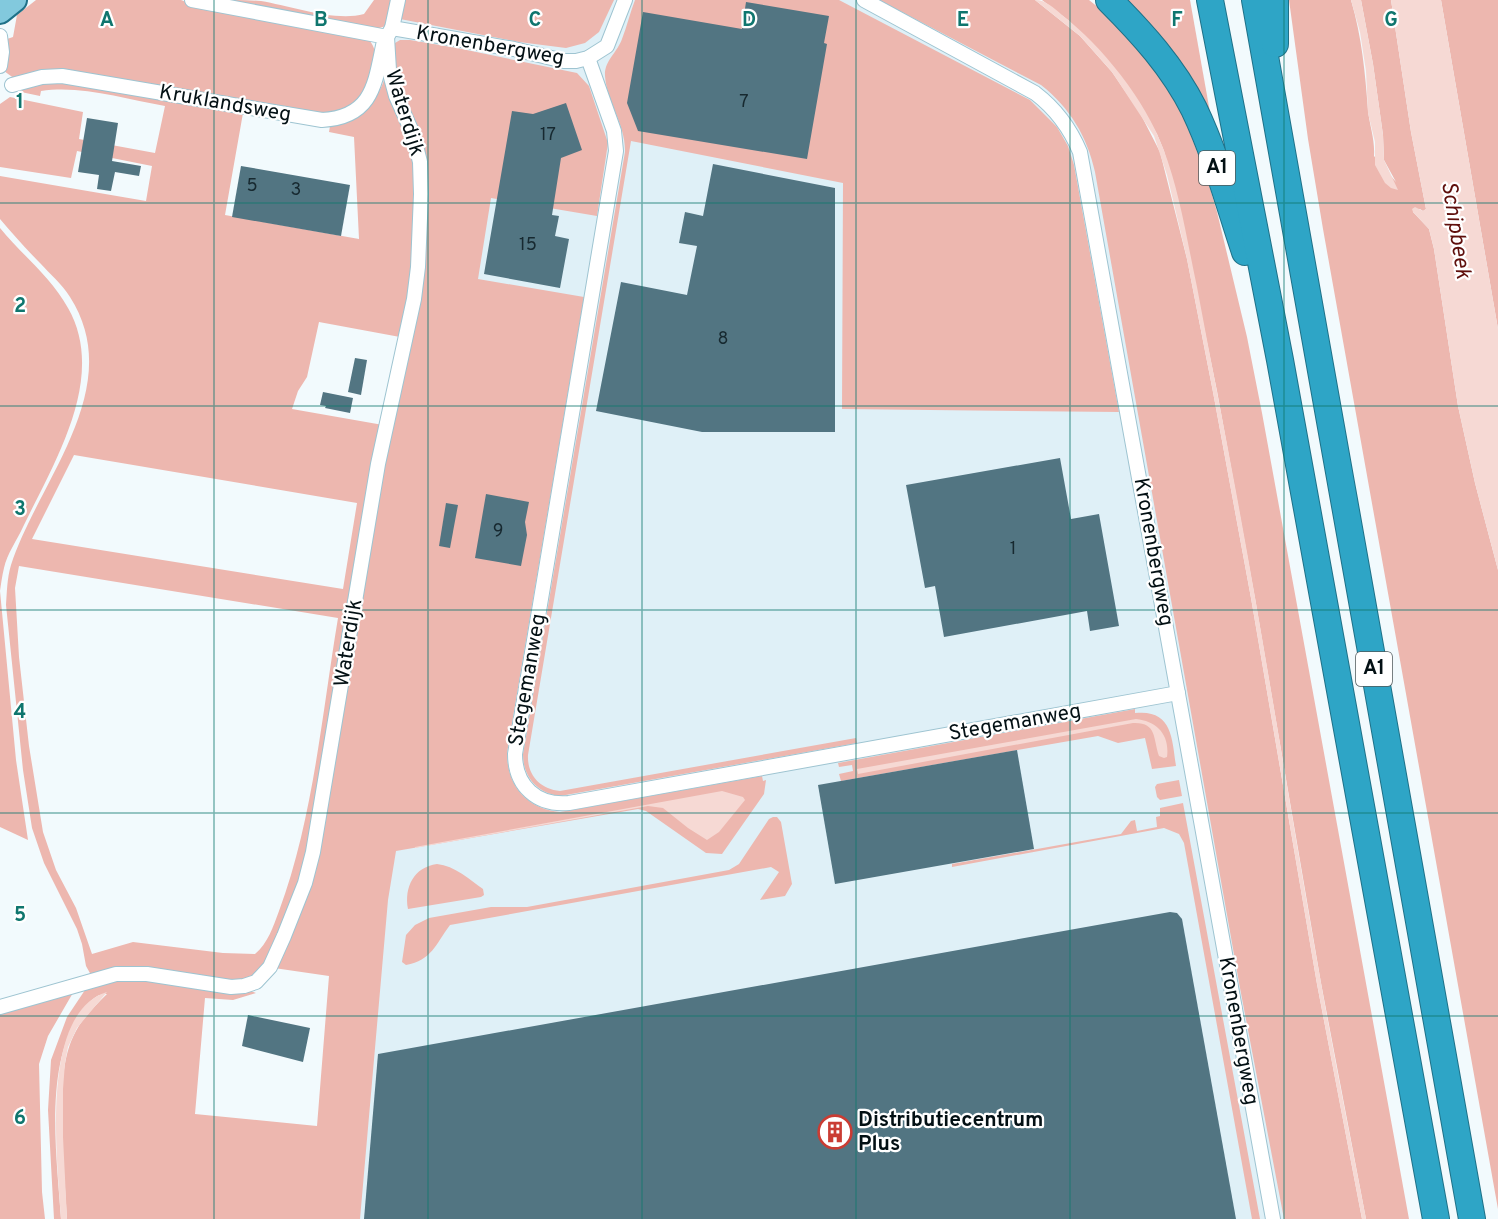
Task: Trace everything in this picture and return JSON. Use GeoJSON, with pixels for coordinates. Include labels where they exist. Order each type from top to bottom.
{"type":"FeatureCollection","features":[{"type":"Feature","properties":{"kind":"highway","name":"A1"},"geometry":{"type":"LineString","coordinates":[[1109,0],[1141,32],[1163,60],[1193,108],[1210,148],[1280,360]]}},
{"type":"Feature","properties":{"kind":"highway","name":"A1"},"geometry":{"type":"LineString","coordinates":[[1210,0],[1280,360],[1436,1219]]}},
{"type":"Feature","properties":{"kind":"highway","name":"A1"},"geometry":{"type":"LineString","coordinates":[[1255,0],[1472,1219]]}},
{"type":"Feature","properties":{"kind":"highway","name":"A1"},"geometry":{"type":"LineString","coordinates":[[1275,0],[1276,119]]}},
{"type":"Feature","properties":{"kind":"main road"},"geometry":{"type":"LineString","coordinates":[[0,12],[15,0]]}},
{"type":"Feature","properties":{"kind":"street"},"geometry":{"type":"LineString","coordinates":[[192,0],[389,33]]}},
{"type":"Feature","properties":{"kind":"street","name":"Waterdijk"},"geometry":{"type":"LineString","coordinates":[[0,1007],[116,974],[147,974],[231,987],[250,985],[266,974],[284,936],[305,882],[315,843],[378,464],[414,299],[418,267],[420,162],[413,134],[396,96],[391,77],[389,33],[398,0]]}},
{"type":"Feature","properties":{"kind":"street","name":"Kronenbergweg"},"geometry":{"type":"LineString","coordinates":[[389,33],[514,49],[564,61],[576,61],[588,58],[607,46],[625,0]]}},
{"type":"Feature","properties":{"kind":"street","name":"Kronenbergweg"},"geometry":{"type":"LineString","coordinates":[[864,0],[1035,93],[1056,110],[1076,143],[1086,173],[1273,1219]]}},
{"type":"Feature","properties":{"kind":"street","name":"Kruklandsweg"},"geometry":{"type":"LineString","coordinates":[[0,69],[9,88],[42,76],[62,76],[309,119],[330,120],[354,111],[370,95],[378,74],[384,41],[389,33]]}},
{"type":"Feature","properties":{"kind":"street"},"geometry":{"type":"LineString","coordinates":[[0,36],[2,52],[0,69]]}},
{"type":"Feature","properties":{"kind":"street","name":"Stegemanweg"},"geometry":{"type":"LineString","coordinates":[[588,58],[614,131],[616,151],[515,754],[517,772],[527,789],[542,800],[560,804],[569,803],[1178,693]]}},
{"type":"Feature","properties":{"kind":"shaded area"},"geometry":{"type":"Polygon","coordinates":[[[36,0],[181,0],[194,5],[369,40],[375,56],[373,67],[367,86],[356,100],[342,109],[322,114],[65,70],[15,79],[4,71],[8,50],[7,39],[13,37],[17,15],[36,0]]]}},
{"type":"Feature","properties":{"kind":"shaded area"},"geometry":{"type":"Polygon","coordinates":[[[218,0],[261,1],[327,15],[352,16],[364,14],[374,0],[395,0],[386,26],[376,29],[218,0]]]}},
{"type":"Feature","properties":{"kind":"shaded area"},"geometry":{"type":"Polygon","coordinates":[[[381,0],[923,0],[1089,98],[1302,1219],[328,1219],[505,77],[398,49],[381,12],[381,0]]]}},
{"type":"Feature","properties":{"kind":"shaded area"},"geometry":{"type":"Polygon","coordinates":[[[402,0],[614,0],[599,32],[585,43],[566,48],[519,42],[400,19],[402,0]]]}},
{"type":"Feature","properties":{"kind":"shaded area"},"geometry":{"type":"Polygon","coordinates":[[[635,0],[839,0],[1030,100],[1057,127],[1068,146],[1074,165],[1119,412],[842,409],[843,183],[631,141],[528,755],[532,775],[546,787],[560,791],[856,738],[857,743],[560,796],[545,791],[533,782],[526,770],[523,754],[625,152],[623,133],[606,86],[605,71],[622,39],[635,0]]]}},
{"type":"Feature","properties":{"kind":"shaded area"},"geometry":{"type":"Polygon","coordinates":[[[879,0],[1035,0],[1080,36],[1112,72],[1140,113],[1160,152],[1187,259],[1213,392],[1317,984],[1362,1219],[1284,1219],[1240,988],[1095,172],[1087,146],[1069,113],[1041,85],[879,0]]]}},
{"type":"Feature","properties":{"kind":"shaded area"},"geometry":{"type":"Polygon","coordinates":[[[1042,0],[1089,0],[1109,16],[1148,59],[1182,113],[1206,174],[1247,337],[1262,413],[1409,1219],[1366,1219],[1321,983],[1217,391],[1179,205],[1164,151],[1157,134],[1115,69],[1068,20],[1042,0]]]}},
{"type":"Feature","properties":{"kind":"shaded area"},"geometry":{"type":"Polygon","coordinates":[[[1120,0],[1190,0],[1216,146],[1120,0]]]}},
{"type":"Feature","properties":{"kind":"shaded area"},"geometry":{"type":"Polygon","coordinates":[[[1289,0],[1351,0],[1362,55],[1374,156],[1396,182],[1384,160],[1383,135],[1373,64],[1361,0],[1391,0],[1411,132],[1426,209],[1423,211],[1413,209],[1413,212],[1429,229],[1434,249],[1458,406],[1498,570],[1498,1209],[1323,229],[1289,0]]]}},
{"type":"Feature","properties":{"kind":"shaded area"},"geometry":{"type":"Polygon","coordinates":[[[1441,0],[1498,0],[1498,329],[1441,0]]]}},
{"type":"Feature","properties":{"kind":"shaded area"},"geometry":{"type":"Polygon","coordinates":[[[400,40],[457,48],[577,73],[589,86],[608,143],[597,216],[491,198],[478,279],[584,297],[507,753],[508,765],[515,785],[529,801],[548,810],[560,812],[762,776],[763,781],[766,780],[764,794],[722,854],[706,853],[646,811],[638,809],[396,851],[388,900],[360,1219],[67,1219],[62,1125],[63,1076],[67,1055],[76,1031],[107,994],[96,997],[84,1009],[70,1033],[57,1083],[55,1111],[61,1219],[54,1219],[48,1110],[51,1060],[67,1017],[87,987],[121,976],[248,990],[256,993],[233,1000],[205,998],[195,1114],[317,1126],[329,976],[274,968],[303,895],[424,207],[396,87],[393,48],[400,40]]]}},
{"type":"Feature","properties":{"kind":"shaded area"},"geometry":{"type":"Polygon","coordinates":[[[386,73],[414,148],[416,250],[400,337],[319,322],[307,377],[298,391],[292,409],[383,425],[311,852],[263,970],[242,983],[91,975],[86,966],[77,929],[44,863],[32,828],[23,770],[6,605],[11,565],[72,434],[84,400],[89,365],[85,331],[67,292],[0,219],[0,176],[146,201],[152,166],[77,151],[71,178],[0,167],[0,104],[10,97],[83,112],[79,139],[155,153],[165,106],[87,91],[41,91],[40,96],[21,92],[21,90],[51,81],[243,113],[225,215],[359,239],[354,137],[329,132],[330,126],[350,119],[366,108],[383,84],[386,73]],[[74,455],[32,539],[343,589],[357,503],[74,455]],[[19,566],[15,588],[19,657],[29,746],[43,832],[56,870],[76,908],[92,954],[133,942],[223,953],[255,954],[267,940],[275,923],[300,840],[315,766],[338,618],[19,566]]]}},
{"type":"Feature","properties":{"kind":"shaded area"},"geometry":{"type":"Polygon","coordinates":[[[0,228],[45,276],[68,308],[79,335],[82,363],[79,391],[72,420],[48,476],[7,558],[0,591],[0,228]]]}},
{"type":"Feature","properties":{"kind":"shaded area"},"geometry":{"type":"Polygon","coordinates":[[[0,591],[16,760],[28,840],[0,827],[0,591]]]}},
{"type":"Feature","properties":{"kind":"shaded area"},"geometry":{"type":"Polygon","coordinates":[[[1135,709],[1135,713],[1156,716],[1168,727],[1176,766],[1152,769],[1145,738],[1118,743],[1098,736],[841,781],[839,774],[853,771],[852,765],[839,767],[838,763],[1135,709]]]}},
{"type":"Feature","properties":{"kind":"shaded area"},"geometry":{"type":"Polygon","coordinates":[[[1179,780],[1182,796],[1160,800],[1157,797],[1155,787],[1157,784],[1179,780]]]}},
{"type":"Feature","properties":{"kind":"shaded area"},"geometry":{"type":"Polygon","coordinates":[[[1183,803],[1260,1219],[1252,1219],[1184,843],[1179,834],[1164,828],[952,867],[952,864],[1121,834],[1131,821],[1135,820],[1137,831],[1157,827],[1156,817],[1160,816],[1160,808],[1183,803]]]}},
{"type":"Feature","properties":{"kind":"shaded area"},"geometry":{"type":"Polygon","coordinates":[[[777,817],[781,822],[792,884],[785,896],[760,900],[779,872],[771,867],[450,925],[436,945],[422,959],[406,965],[402,962],[406,935],[415,925],[429,918],[491,907],[527,907],[729,870],[739,864],[769,819],[777,817]]]}},
{"type":"Feature","properties":{"kind":"shaded area"},"geometry":{"type":"Polygon","coordinates":[[[437,864],[450,867],[461,874],[483,889],[484,895],[408,909],[408,893],[412,879],[422,869],[437,864]]]}},
{"type":"Feature","properties":{"kind":"shaded area"},"geometry":{"type":"Polygon","coordinates":[[[74,991],[48,1036],[39,1064],[42,1192],[45,1219],[0,1219],[0,1011],[74,991]]]}},
{"type":"Feature","properties":{"kind":"water"},"geometry":{"type":"Polygon","coordinates":[[[1035,0],[1050,5],[1093,43],[1134,93],[1155,130],[1174,182],[1197,287],[1237,497],[1321,983],[1366,1219],[1362,1219],[1317,984],[1213,392],[1187,259],[1167,175],[1154,136],[1112,72],[1080,36],[1035,0]]]}},
{"type":"Feature","properties":{"kind":"water"},"geometry":{"type":"Polygon","coordinates":[[[1351,0],[1361,0],[1373,64],[1383,135],[1384,160],[1398,190],[1385,183],[1375,165],[1375,142],[1368,113],[1366,71],[1360,32],[1351,0]]]}},
{"type":"Feature","properties":{"kind":"water","name":"Schipbeek"},"geometry":{"type":"Polygon","coordinates":[[[1391,0],[1441,0],[1498,329],[1498,570],[1458,406],[1434,249],[1429,229],[1412,209],[1415,207],[1423,211],[1426,209],[1411,132],[1391,0]]]}},
{"type":"Feature","properties":{"kind":"water"},"geometry":{"type":"Polygon","coordinates":[[[1136,719],[1150,723],[1160,730],[1166,742],[1167,757],[1159,756],[1150,728],[1141,723],[1133,723],[858,774],[857,769],[1136,719]]]}},
{"type":"Feature","properties":{"kind":"water"},"geometry":{"type":"Polygon","coordinates":[[[722,791],[743,797],[745,800],[719,832],[707,840],[663,808],[648,806],[415,848],[415,847],[722,791]]]}},
{"type":"Feature","properties":{"kind":"water"},"geometry":{"type":"Polygon","coordinates":[[[107,992],[77,1028],[68,1047],[63,1089],[67,1219],[61,1219],[56,1129],[61,1059],[70,1029],[85,1006],[107,992]]]}},
{"type":"Feature","properties":{"kind":"building"},"geometry":{"type":"Polygon","coordinates":[[[746,2],[829,16],[824,43],[827,44],[807,159],[638,131],[627,103],[643,12],[742,29],[746,2]]]}},
{"type":"Feature","properties":{"kind":"building"},"geometry":{"type":"Polygon","coordinates":[[[566,103],[582,150],[561,158],[552,215],[559,216],[555,236],[569,239],[560,288],[484,274],[512,111],[533,114],[566,103]]]}},
{"type":"Feature","properties":{"kind":"building"},"geometry":{"type":"Polygon","coordinates":[[[87,118],[118,123],[112,161],[141,166],[139,176],[115,172],[111,191],[97,189],[99,175],[78,172],[87,118]]]}},
{"type":"Feature","properties":{"kind":"building"},"geometry":{"type":"Polygon","coordinates":[[[713,164],[835,188],[835,432],[702,432],[596,411],[621,282],[687,295],[697,246],[679,243],[685,212],[703,216],[713,164]]]}},
{"type":"Feature","properties":{"kind":"building"},"geometry":{"type":"Polygon","coordinates":[[[241,166],[350,185],[341,236],[232,217],[241,166]]]}},
{"type":"Feature","properties":{"kind":"building"},"geometry":{"type":"Polygon","coordinates":[[[355,358],[367,360],[361,395],[348,392],[355,358]]]}},
{"type":"Feature","properties":{"kind":"building"},"geometry":{"type":"Polygon","coordinates":[[[323,392],[353,398],[350,413],[320,405],[323,392]]]}},
{"type":"Feature","properties":{"kind":"building"},"geometry":{"type":"Polygon","coordinates":[[[1060,458],[1071,519],[1099,514],[1119,626],[1090,631],[1087,611],[944,637],[935,586],[925,588],[906,485],[1060,458]]]}},
{"type":"Feature","properties":{"kind":"building"},"geometry":{"type":"Polygon","coordinates":[[[486,494],[529,502],[525,522],[527,535],[521,566],[475,558],[486,494]]]}},
{"type":"Feature","properties":{"kind":"building"},"geometry":{"type":"Polygon","coordinates":[[[446,503],[458,505],[450,548],[439,546],[446,503]]]}},
{"type":"Feature","properties":{"kind":"building"},"geometry":{"type":"Polygon","coordinates":[[[1017,750],[1034,849],[835,884],[818,785],[1017,750]]]}},
{"type":"Feature","properties":{"kind":"building","name":"Distributiecentrum Plus"},"geometry":{"type":"Polygon","coordinates":[[[1170,912],[1177,913],[1182,919],[1236,1219],[364,1219],[378,1054],[1170,912]]]}},
{"type":"Feature","properties":{"kind":"building"},"geometry":{"type":"Polygon","coordinates":[[[248,1015],[310,1028],[303,1062],[242,1046],[248,1015]]]}},
{"type":"Feature","properties":{"kind":"place","name":"Distributiecentrum Plus"},"geometry":{"type":"Point","coordinates":[835,1132]}}]}
